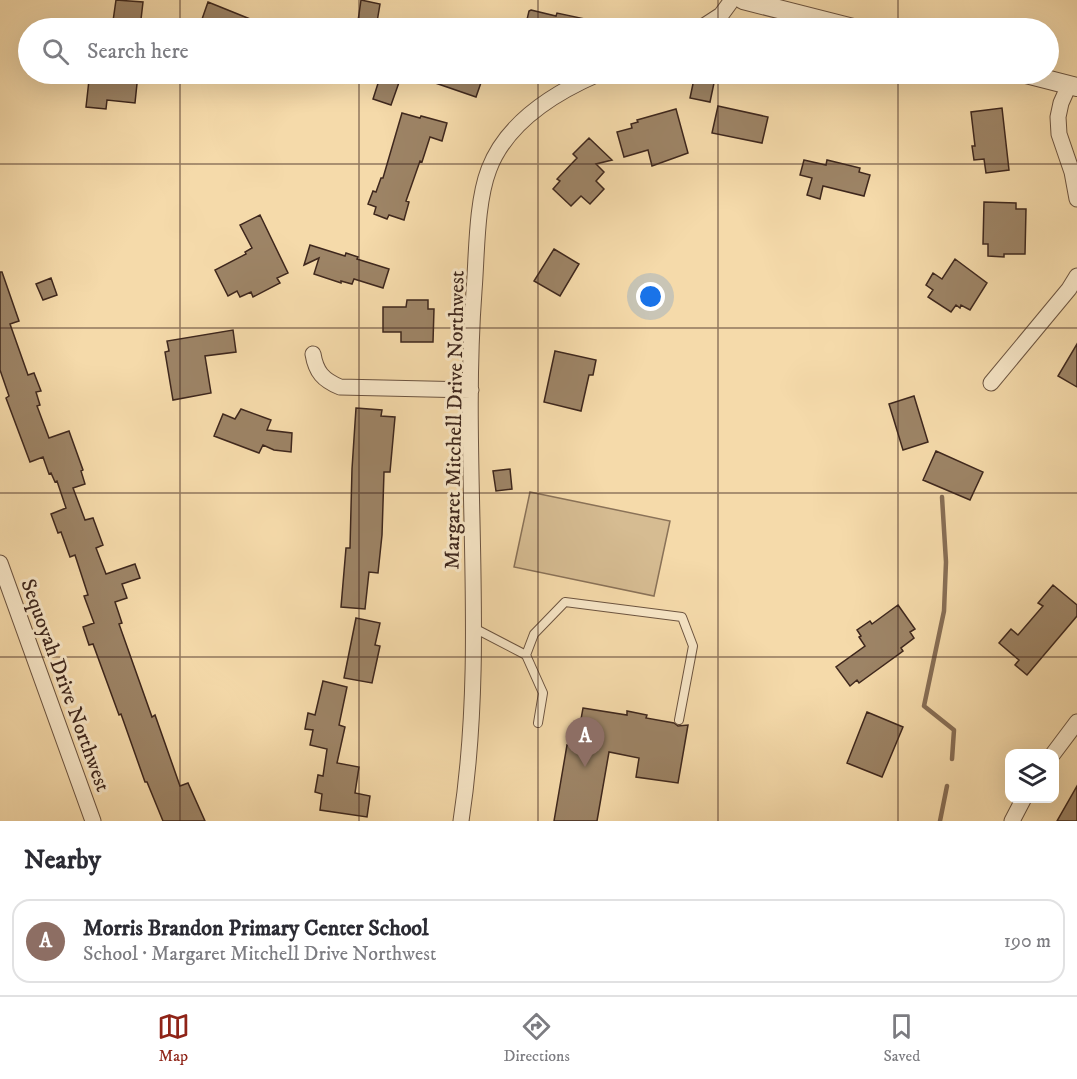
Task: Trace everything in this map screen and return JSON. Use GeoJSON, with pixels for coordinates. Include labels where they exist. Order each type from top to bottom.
{"type":"FeatureCollection","features":[{"type":"Feature","properties":{"kind":"street"},"geometry":{"type":"LineString","coordinates":[[716,18],[732,0]]}},
{"type":"Feature","properties":{"kind":"street"},"geometry":{"type":"LineString","coordinates":[[742,0],[790,6],[824,18]]}},
{"type":"Feature","properties":{"kind":"street","name":"Margaret Mitchell Drive Northwest"},"geometry":{"type":"LineString","coordinates":[[462,821],[471,739],[474,628],[472,326],[482,200],[489,170],[503,142],[523,119],[556,95],[578,84]]}},
{"type":"Feature","properties":{"kind":"street"},"geometry":{"type":"LineString","coordinates":[[1073,86],[1061,103],[1058,125],[1077,199]]}},
{"type":"Feature","properties":{"kind":"street"},"geometry":{"type":"LineString","coordinates":[[991,383],[1069,289],[1077,276]]}},
{"type":"Feature","properties":{"kind":"street"},"geometry":{"type":"LineString","coordinates":[[313,354],[315,366],[321,376],[329,383],[340,387],[471,390]]}},
{"type":"Feature","properties":{"kind":"street","name":"Sequoyah Drive Northwest"},"geometry":{"type":"LineString","coordinates":[[0,563],[93,821]]}},
{"type":"Feature","properties":{"kind":"street"},"geometry":{"type":"LineString","coordinates":[[1056,749],[1077,722]]}},
{"type":"Feature","properties":{"kind":"street"},"geometry":{"type":"LineString","coordinates":[[1012,821],[1021,803]]}},
{"type":"Feature","properties":{"kind":"lane"},"geometry":{"type":"LineString","coordinates":[[526,655],[534,634],[565,602],[682,617],[693,646],[679,720]]}},
{"type":"Feature","properties":{"kind":"lane"},"geometry":{"type":"LineString","coordinates":[[474,628],[526,655],[543,693],[538,723]]}},
{"type":"Feature","properties":{"kind":"shaded area"},"geometry":{"type":"Polygon","coordinates":[[[530,492],[670,521],[654,596],[514,567],[530,492]]]}},
{"type":"Feature","properties":{"kind":"building"},"geometry":{"type":"Polygon","coordinates":[[[116,0],[143,2],[141,18],[113,18],[116,0]]]}},
{"type":"Feature","properties":{"kind":"building"},"geometry":{"type":"Polygon","coordinates":[[[361,0],[380,4],[378,18],[358,18],[361,0]]]}},
{"type":"Feature","properties":{"kind":"building"},"geometry":{"type":"Polygon","coordinates":[[[208,2],[248,18],[202,18],[208,2]]]}},
{"type":"Feature","properties":{"kind":"building"},"geometry":{"type":"Polygon","coordinates":[[[529,11],[556,16],[557,13],[580,18],[527,18],[529,11]]]}},
{"type":"Feature","properties":{"kind":"building"},"geometry":{"type":"Polygon","coordinates":[[[89,84],[137,84],[135,103],[107,100],[106,109],[86,107],[89,84]]]}},
{"type":"Feature","properties":{"kind":"building"},"geometry":{"type":"Polygon","coordinates":[[[378,84],[398,84],[391,105],[373,99],[378,84]]]}},
{"type":"Feature","properties":{"kind":"building"},"geometry":{"type":"Polygon","coordinates":[[[438,84],[481,84],[476,97],[438,84]]]}},
{"type":"Feature","properties":{"kind":"building"},"geometry":{"type":"Polygon","coordinates":[[[693,84],[714,84],[710,102],[690,98],[693,84]]]}},
{"type":"Feature","properties":{"kind":"building"},"geometry":{"type":"Polygon","coordinates":[[[718,106],[768,117],[762,143],[712,133],[718,106]]]}},
{"type":"Feature","properties":{"kind":"building"},"geometry":{"type":"Polygon","coordinates":[[[1002,108],[1009,170],[986,173],[984,159],[974,160],[972,146],[975,146],[971,112],[1002,108]]]}},
{"type":"Feature","properties":{"kind":"building"},"geometry":{"type":"Polygon","coordinates":[[[676,109],[688,153],[652,166],[648,150],[624,157],[617,132],[632,128],[631,124],[638,122],[637,120],[676,109]]]}},
{"type":"Feature","properties":{"kind":"building"},"geometry":{"type":"Polygon","coordinates":[[[402,113],[447,123],[442,141],[430,137],[406,201],[409,202],[404,220],[389,215],[387,219],[374,214],[376,207],[368,204],[373,191],[376,192],[383,178],[402,113]]]}},
{"type":"Feature","properties":{"kind":"building"},"geometry":{"type":"Polygon","coordinates":[[[589,138],[612,160],[596,164],[604,172],[596,181],[604,189],[590,204],[581,196],[571,206],[553,189],[560,181],[557,179],[577,158],[573,154],[589,138]]]}},
{"type":"Feature","properties":{"kind":"building"},"geometry":{"type":"Polygon","coordinates":[[[804,160],[826,165],[827,160],[860,168],[859,172],[870,175],[864,196],[823,186],[820,199],[807,195],[812,178],[800,175],[804,160]]]}},
{"type":"Feature","properties":{"kind":"building"},"geometry":{"type":"Polygon","coordinates":[[[984,202],[1016,203],[1016,209],[1026,209],[1025,254],[1004,254],[1004,257],[988,256],[988,244],[983,244],[984,202]]]}},
{"type":"Feature","properties":{"kind":"building"},"geometry":{"type":"Polygon","coordinates":[[[260,215],[288,273],[277,278],[280,283],[253,297],[251,292],[240,297],[237,291],[228,296],[215,270],[246,254],[245,252],[252,248],[240,225],[260,215]]]}},
{"type":"Feature","properties":{"kind":"building"},"geometry":{"type":"Polygon","coordinates":[[[310,245],[345,256],[346,253],[389,269],[383,288],[354,279],[352,284],[341,281],[341,283],[314,274],[319,258],[304,265],[310,245]]]}},
{"type":"Feature","properties":{"kind":"building"},"geometry":{"type":"Polygon","coordinates":[[[554,249],[579,264],[560,296],[534,281],[554,249]]]}},
{"type":"Feature","properties":{"kind":"building"},"geometry":{"type":"Polygon","coordinates":[[[955,259],[987,283],[970,310],[956,305],[951,312],[928,297],[933,290],[926,285],[933,273],[942,279],[955,259]]]}},
{"type":"Feature","properties":{"kind":"building"},"geometry":{"type":"Polygon","coordinates":[[[0,272],[2,272],[19,321],[10,324],[28,375],[34,373],[41,391],[36,392],[40,405],[37,406],[49,438],[69,431],[83,470],[81,471],[85,484],[73,488],[85,520],[93,518],[103,545],[96,548],[106,574],[135,564],[140,578],[122,584],[127,598],[115,602],[122,623],[119,624],[152,717],[155,715],[180,786],[188,783],[205,821],[163,821],[147,782],[145,782],[93,644],[89,645],[83,627],[94,623],[84,596],[88,595],[75,555],[70,557],[61,532],[58,533],[51,514],[66,508],[57,481],[55,482],[51,473],[49,474],[43,457],[30,462],[6,398],[9,396],[0,370],[0,272]]]}},
{"type":"Feature","properties":{"kind":"building"},"geometry":{"type":"Polygon","coordinates":[[[51,278],[57,295],[43,300],[36,284],[51,278]]]}},
{"type":"Feature","properties":{"kind":"building"},"geometry":{"type":"Polygon","coordinates":[[[407,300],[428,300],[428,309],[434,309],[433,342],[401,342],[401,332],[383,332],[383,307],[406,307],[407,300]]]}},
{"type":"Feature","properties":{"kind":"building"},"geometry":{"type":"Polygon","coordinates":[[[233,330],[236,352],[205,356],[211,393],[173,400],[165,352],[169,351],[167,341],[233,330]]]}},
{"type":"Feature","properties":{"kind":"building"},"geometry":{"type":"Polygon","coordinates":[[[1077,344],[1077,387],[1058,376],[1077,344]]]}},
{"type":"Feature","properties":{"kind":"building"},"geometry":{"type":"Polygon","coordinates":[[[555,351],[596,360],[593,375],[589,375],[581,411],[544,402],[555,351]]]}},
{"type":"Feature","properties":{"kind":"building"},"geometry":{"type":"Polygon","coordinates":[[[914,396],[928,442],[903,450],[889,404],[914,396]]]}},
{"type":"Feature","properties":{"kind":"building"},"geometry":{"type":"Polygon","coordinates":[[[356,408],[382,410],[381,416],[395,417],[390,472],[384,472],[378,573],[369,572],[365,609],[341,607],[346,548],[350,548],[356,408]]]}},
{"type":"Feature","properties":{"kind":"building"},"geometry":{"type":"Polygon","coordinates":[[[241,409],[271,420],[267,430],[292,433],[291,452],[274,450],[263,445],[259,453],[214,436],[223,414],[235,419],[241,409]]]}},
{"type":"Feature","properties":{"kind":"building"},"geometry":{"type":"Polygon","coordinates":[[[936,451],[983,472],[970,500],[923,480],[936,451]]]}},
{"type":"Feature","properties":{"kind":"building"},"geometry":{"type":"Polygon","coordinates":[[[510,469],[512,489],[496,491],[493,471],[510,469]]]}},
{"type":"Feature","properties":{"kind":"building"},"geometry":{"type":"Polygon","coordinates":[[[1053,585],[1077,605],[1077,616],[1027,675],[1015,665],[1019,660],[999,643],[1011,629],[1018,635],[1043,606],[1038,603],[1053,585]]]}},
{"type":"Feature","properties":{"kind":"building"},"geometry":{"type":"Polygon","coordinates":[[[898,605],[915,629],[910,632],[914,638],[901,648],[903,651],[859,683],[857,680],[850,686],[836,667],[865,646],[857,630],[870,621],[872,624],[898,605]]]}},
{"type":"Feature","properties":{"kind":"building"},"geometry":{"type":"Polygon","coordinates":[[[356,618],[380,623],[375,645],[380,646],[372,683],[344,678],[356,618]]]}},
{"type":"Feature","properties":{"kind":"building"},"geometry":{"type":"Polygon","coordinates":[[[323,681],[347,687],[339,725],[345,727],[337,763],[359,767],[355,793],[370,796],[367,817],[320,810],[322,794],[315,792],[318,775],[323,776],[327,749],[310,745],[313,730],[305,729],[308,713],[315,715],[323,681]]]}},
{"type":"Feature","properties":{"kind":"building"},"geometry":{"type":"Polygon","coordinates":[[[583,708],[627,715],[627,711],[647,715],[646,718],[674,723],[678,726],[688,725],[678,783],[636,777],[639,758],[609,752],[597,821],[554,821],[567,745],[576,747],[583,708]]]}},
{"type":"Feature","properties":{"kind":"building"},"geometry":{"type":"Polygon","coordinates":[[[867,712],[903,727],[882,777],[847,763],[867,712]]]}},
{"type":"Feature","properties":{"kind":"building"},"geometry":{"type":"Polygon","coordinates":[[[1077,786],[1077,821],[1057,821],[1077,786]]]}},
{"type":"Feature","properties":{"kind":"waterway"},"geometry":{"type":"LineString","coordinates":[[942,497],[946,562],[944,611],[924,706],[954,730],[952,759]]}},
{"type":"Feature","properties":{"kind":"waterway"},"geometry":{"type":"LineString","coordinates":[[940,821],[947,786]]}},
{"type":"Feature","properties":{"kind":"place","name":"Morris Brandon Primary Center School"},"geometry":{"type":"Point","coordinates":[585,767]}}]}
